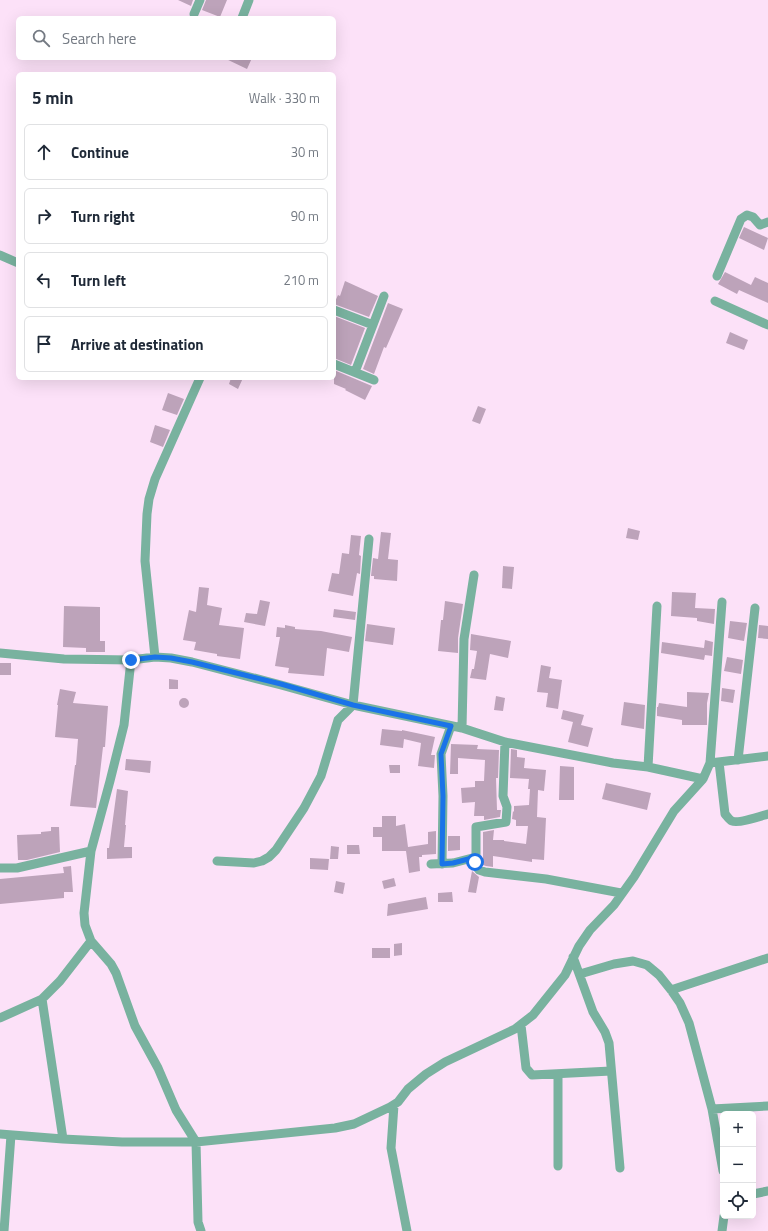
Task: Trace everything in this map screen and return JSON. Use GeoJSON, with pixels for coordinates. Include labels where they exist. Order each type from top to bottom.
{"type":"FeatureCollection","features":[{"type":"Feature","properties":{"kind":"street"},"geometry":{"type":"LineString","coordinates":[[194,14],[200,0]]}},
{"type":"Feature","properties":{"kind":"street"},"geometry":{"type":"LineString","coordinates":[[243,16],[249,0]]}},
{"type":"Feature","properties":{"kind":"street"},"geometry":{"type":"LineString","coordinates":[[718,276],[741,219],[747,215],[753,217],[760,225],[768,222]]}},
{"type":"Feature","properties":{"kind":"street"},"geometry":{"type":"LineString","coordinates":[[0,255],[16,262]]}},
{"type":"Feature","properties":{"kind":"street"},"geometry":{"type":"LineString","coordinates":[[355,372],[384,296]]}},
{"type":"Feature","properties":{"kind":"street"},"geometry":{"type":"LineString","coordinates":[[715,301],[768,325]]}},
{"type":"Feature","properties":{"kind":"street"},"geometry":{"type":"LineString","coordinates":[[336,311],[373,325]]}},
{"type":"Feature","properties":{"kind":"street"},"geometry":{"type":"LineString","coordinates":[[336,365],[374,380]]}},
{"type":"Feature","properties":{"kind":"street"},"geometry":{"type":"LineString","coordinates":[[155,657],[145,561],[149,499],[155,479],[199,380]]}},
{"type":"Feature","properties":{"kind":"street"},"geometry":{"type":"LineString","coordinates":[[217,861],[254,863],[266,859],[276,850],[304,808],[321,776],[338,720],[353,705],[369,540]]}},
{"type":"Feature","properties":{"kind":"street"},"geometry":{"type":"LineString","coordinates":[[462,728],[464,639],[474,575]]}},
{"type":"Feature","properties":{"kind":"street"},"geometry":{"type":"LineString","coordinates":[[722,602],[714,762],[726,814],[732,822],[738,822],[768,814]]}},
{"type":"Feature","properties":{"kind":"street"},"geometry":{"type":"LineString","coordinates":[[648,767],[657,606]]}},
{"type":"Feature","properties":{"kind":"street"},"geometry":{"type":"LineString","coordinates":[[738,760],[755,608]]}},
{"type":"Feature","properties":{"kind":"street"},"geometry":{"type":"LineString","coordinates":[[0,653],[64,659],[131,660],[155,657],[171,658],[281,684],[353,705],[462,728],[505,742],[613,763],[648,767],[703,779]]}},
{"type":"Feature","properties":{"kind":"street"},"geometry":{"type":"LineString","coordinates":[[131,660],[124,725],[90,851],[84,913],[85,925],[91,941],[111,964],[116,973],[135,1026],[158,1068],[176,1110],[196,1142],[198,1222],[201,1231]]}},
{"type":"Feature","properties":{"kind":"street"},"geometry":{"type":"LineString","coordinates":[[442,864],[443,796],[441,754],[451,726]]}},
{"type":"Feature","properties":{"kind":"street"},"geometry":{"type":"LineString","coordinates":[[505,742],[503,796],[507,807],[506,822],[476,827],[475,862],[479,870],[546,879],[622,893]]}},
{"type":"Feature","properties":{"kind":"street"},"geometry":{"type":"LineString","coordinates":[[714,762],[768,756]]}},
{"type":"Feature","properties":{"kind":"street"},"geometry":{"type":"LineString","coordinates":[[0,1134],[122,1142],[196,1142],[335,1128],[354,1124],[394,1105],[408,1089],[426,1074],[445,1062],[500,1037],[521,1025],[533,1015],[565,975],[590,930],[614,905],[634,877],[674,811],[703,779],[714,762]]}},
{"type":"Feature","properties":{"kind":"street"},"geometry":{"type":"LineString","coordinates":[[0,868],[17,868],[90,851]]}},
{"type":"Feature","properties":{"kind":"street"},"geometry":{"type":"LineString","coordinates":[[431,864],[453,863],[476,857]]}},
{"type":"Feature","properties":{"kind":"street"},"geometry":{"type":"LineString","coordinates":[[0,1018],[42,999],[60,981],[91,941]]}},
{"type":"Feature","properties":{"kind":"street"},"geometry":{"type":"LineString","coordinates":[[574,957],[593,1012],[605,1032],[609,1043],[620,1168]]}},
{"type":"Feature","properties":{"kind":"street"},"geometry":{"type":"LineString","coordinates":[[671,990],[768,958]]}},
{"type":"Feature","properties":{"kind":"street"},"geometry":{"type":"LineString","coordinates":[[580,974],[614,964],[633,961],[647,965],[659,975],[671,990],[689,1023],[712,1109],[720,1154]]}},
{"type":"Feature","properties":{"kind":"street"},"geometry":{"type":"LineString","coordinates":[[42,999],[63,1139]]}},
{"type":"Feature","properties":{"kind":"street"},"geometry":{"type":"LineString","coordinates":[[521,1025],[526,1068],[532,1075],[558,1075],[611,1071]]}},
{"type":"Feature","properties":{"kind":"street"},"geometry":{"type":"LineString","coordinates":[[558,1075],[558,1166]]}},
{"type":"Feature","properties":{"kind":"street"},"geometry":{"type":"LineString","coordinates":[[394,1105],[391,1148],[406,1231]]}},
{"type":"Feature","properties":{"kind":"street"},"geometry":{"type":"LineString","coordinates":[[712,1109],[768,1106]]}},
{"type":"Feature","properties":{"kind":"street"},"geometry":{"type":"LineString","coordinates":[[4,1231],[11,1135]]}},
{"type":"Feature","properties":{"kind":"street"},"geometry":{"type":"LineString","coordinates":[[756,1193],[768,1191]]}},
{"type":"Feature","properties":{"kind":"street"},"geometry":{"type":"LineString","coordinates":[[722,1231],[724,1219]]}},
{"type":"Feature","properties":{"kind":"building"},"geometry":{"type":"Polygon","coordinates":[[[178,0],[193,0],[191,6],[178,0]]]}},
{"type":"Feature","properties":{"kind":"building"},"geometry":{"type":"Polygon","coordinates":[[[206,0],[227,0],[220,16],[202,10],[206,0]]]}},
{"type":"Feature","properties":{"kind":"building"},"geometry":{"type":"Polygon","coordinates":[[[228,60],[251,60],[247,69],[228,60]]]}},
{"type":"Feature","properties":{"kind":"building"},"geometry":{"type":"Polygon","coordinates":[[[744,227],[768,238],[764,250],[739,238],[744,227]]]}},
{"type":"Feature","properties":{"kind":"building"},"geometry":{"type":"Polygon","coordinates":[[[725,272],[751,285],[755,277],[768,283],[768,303],[739,290],[737,294],[718,284],[725,272]]]}},
{"type":"Feature","properties":{"kind":"building"},"geometry":{"type":"Polygon","coordinates":[[[345,281],[378,296],[369,317],[336,305],[338,295],[340,296],[345,281]]]}},
{"type":"Feature","properties":{"kind":"building"},"geometry":{"type":"Polygon","coordinates":[[[388,303],[403,309],[386,348],[384,347],[374,374],[363,369],[388,303]]]}},
{"type":"Feature","properties":{"kind":"building"},"geometry":{"type":"Polygon","coordinates":[[[336,317],[365,328],[351,365],[336,359],[336,317]]]}},
{"type":"Feature","properties":{"kind":"building"},"geometry":{"type":"Polygon","coordinates":[[[730,332],[748,340],[744,350],[726,343],[730,332]]]}},
{"type":"Feature","properties":{"kind":"building"},"geometry":{"type":"Polygon","coordinates":[[[336,371],[372,386],[365,400],[334,384],[334,380],[336,380],[336,371]]]}},
{"type":"Feature","properties":{"kind":"building"},"geometry":{"type":"Polygon","coordinates":[[[230,380],[242,380],[238,389],[229,384],[230,380]]]}},
{"type":"Feature","properties":{"kind":"building"},"geometry":{"type":"Polygon","coordinates":[[[168,393],[184,399],[177,415],[162,410],[168,393]]]}},
{"type":"Feature","properties":{"kind":"building"},"geometry":{"type":"Polygon","coordinates":[[[478,406],[486,409],[480,424],[472,421],[478,406]]]}},
{"type":"Feature","properties":{"kind":"building"},"geometry":{"type":"Polygon","coordinates":[[[155,425],[170,430],[163,447],[150,442],[155,425]]]}},
{"type":"Feature","properties":{"kind":"building"},"geometry":{"type":"Polygon","coordinates":[[[628,528],[640,531],[638,540],[626,538],[628,528]]]}},
{"type":"Feature","properties":{"kind":"building"},"geometry":{"type":"Polygon","coordinates":[[[381,532],[391,533],[388,559],[398,560],[397,581],[374,579],[374,576],[371,576],[373,558],[378,559],[381,532]]]}},
{"type":"Feature","properties":{"kind":"building"},"geometry":{"type":"Polygon","coordinates":[[[351,535],[361,536],[359,555],[361,556],[360,574],[357,573],[353,596],[328,591],[332,573],[339,574],[342,553],[349,554],[351,535]]]}},
{"type":"Feature","properties":{"kind":"building"},"geometry":{"type":"Polygon","coordinates":[[[503,566],[514,567],[512,589],[502,588],[503,566]]]}},
{"type":"Feature","properties":{"kind":"building"},"geometry":{"type":"Polygon","coordinates":[[[199,587],[209,588],[207,605],[222,608],[219,625],[244,628],[240,659],[217,656],[217,654],[194,650],[196,642],[183,640],[189,610],[196,612],[199,587]]]}},
{"type":"Feature","properties":{"kind":"building"},"geometry":{"type":"Polygon","coordinates":[[[672,592],[696,593],[695,608],[715,609],[714,624],[697,621],[697,618],[671,616],[672,592]]]}},
{"type":"Feature","properties":{"kind":"building"},"geometry":{"type":"Polygon","coordinates":[[[260,600],[270,602],[265,626],[244,622],[246,613],[257,614],[260,600]]]}},
{"type":"Feature","properties":{"kind":"building"},"geometry":{"type":"Polygon","coordinates":[[[445,601],[463,604],[458,638],[458,653],[438,651],[441,620],[443,620],[445,601]]]}},
{"type":"Feature","properties":{"kind":"building"},"geometry":{"type":"Polygon","coordinates":[[[64,606],[100,607],[100,641],[105,641],[105,652],[86,652],[86,648],[63,647],[64,606]]]}},
{"type":"Feature","properties":{"kind":"building"},"geometry":{"type":"Polygon","coordinates":[[[334,609],[356,612],[355,620],[333,617],[334,609]]]}},
{"type":"Feature","properties":{"kind":"building"},"geometry":{"type":"Polygon","coordinates":[[[730,621],[747,623],[744,641],[728,638],[730,621]]]}},
{"type":"Feature","properties":{"kind":"building"},"geometry":{"type":"Polygon","coordinates":[[[367,624],[395,628],[393,645],[365,641],[367,624]]]}},
{"type":"Feature","properties":{"kind":"building"},"geometry":{"type":"Polygon","coordinates":[[[285,625],[295,627],[295,629],[321,631],[352,637],[349,652],[327,648],[324,676],[288,673],[289,668],[275,666],[280,637],[276,637],[277,627],[285,628],[285,625]]]}},
{"type":"Feature","properties":{"kind":"building"},"geometry":{"type":"Polygon","coordinates":[[[759,625],[768,626],[768,639],[758,638],[759,625]]]}},
{"type":"Feature","properties":{"kind":"building"},"geometry":{"type":"Polygon","coordinates":[[[471,634],[511,641],[508,658],[490,654],[486,680],[470,678],[472,669],[474,669],[477,651],[470,650],[471,634]]]}},
{"type":"Feature","properties":{"kind":"building"},"geometry":{"type":"Polygon","coordinates":[[[705,640],[713,642],[712,656],[705,655],[704,660],[661,653],[662,642],[704,648],[705,640]]]}},
{"type":"Feature","properties":{"kind":"building"},"geometry":{"type":"Polygon","coordinates":[[[727,657],[743,660],[741,674],[724,671],[727,657]]]}},
{"type":"Feature","properties":{"kind":"building"},"geometry":{"type":"Polygon","coordinates":[[[0,663],[11,663],[11,675],[0,675],[0,663]]]}},
{"type":"Feature","properties":{"kind":"building"},"geometry":{"type":"Polygon","coordinates":[[[541,665],[551,667],[549,678],[562,680],[558,709],[546,707],[548,693],[537,692],[541,665]]]}},
{"type":"Feature","properties":{"kind":"building"},"geometry":{"type":"Polygon","coordinates":[[[169,679],[178,680],[178,689],[169,689],[169,679]]]}},
{"type":"Feature","properties":{"kind":"building"},"geometry":{"type":"Polygon","coordinates":[[[722,688],[735,690],[733,703],[721,701],[722,688]]]}},
{"type":"Feature","properties":{"kind":"building"},"geometry":{"type":"Polygon","coordinates":[[[60,689],[76,692],[73,703],[108,706],[105,747],[103,747],[96,808],[70,806],[78,739],[55,737],[57,705],[60,689]]]}},
{"type":"Feature","properties":{"kind":"building"},"geometry":{"type":"Polygon","coordinates":[[[687,692],[709,693],[707,703],[707,725],[682,725],[682,720],[657,716],[657,707],[659,703],[687,707],[687,692]]]}},
{"type":"Feature","properties":{"kind":"building"},"geometry":{"type":"Polygon","coordinates":[[[496,696],[505,698],[503,711],[494,710],[496,696]]]}},
{"type":"Feature","properties":{"kind":"building"},"geometry":{"type":"Polygon","coordinates":[[[182,698],[186,698],[188,699],[188,707],[182,708],[179,705],[179,701],[182,698]]]}},
{"type":"Feature","properties":{"kind":"building"},"geometry":{"type":"Polygon","coordinates":[[[624,702],[645,705],[644,729],[621,725],[624,702]]]}},
{"type":"Feature","properties":{"kind":"building"},"geometry":{"type":"Polygon","coordinates":[[[563,710],[584,715],[581,725],[593,728],[588,747],[568,742],[573,722],[561,719],[563,710]]]}},
{"type":"Feature","properties":{"kind":"building"},"geometry":{"type":"Polygon","coordinates":[[[382,729],[402,730],[435,737],[431,755],[435,755],[434,768],[418,766],[421,743],[404,739],[403,748],[380,745],[382,729]]]}},
{"type":"Feature","properties":{"kind":"building"},"geometry":{"type":"Polygon","coordinates":[[[451,744],[478,745],[477,749],[499,750],[498,778],[496,778],[497,810],[501,810],[500,817],[484,820],[484,816],[474,816],[475,802],[462,803],[461,788],[475,787],[475,781],[484,781],[485,760],[458,758],[458,774],[450,774],[451,744]]]}},
{"type":"Feature","properties":{"kind":"building"},"geometry":{"type":"Polygon","coordinates":[[[511,749],[517,750],[517,757],[525,758],[524,768],[546,770],[544,791],[538,790],[537,817],[546,818],[544,860],[532,859],[532,862],[493,856],[493,867],[486,866],[483,865],[483,832],[494,830],[493,840],[504,840],[526,844],[528,826],[516,826],[516,820],[512,819],[514,806],[529,805],[529,779],[510,778],[511,749]]]}},
{"type":"Feature","properties":{"kind":"building"},"geometry":{"type":"Polygon","coordinates":[[[126,759],[151,761],[150,773],[125,770],[126,759]]]}},
{"type":"Feature","properties":{"kind":"building"},"geometry":{"type":"Polygon","coordinates":[[[389,765],[400,765],[400,773],[390,773],[389,765]]]}},
{"type":"Feature","properties":{"kind":"building"},"geometry":{"type":"Polygon","coordinates":[[[560,766],[574,767],[574,800],[559,800],[560,766]]]}},
{"type":"Feature","properties":{"kind":"building"},"geometry":{"type":"Polygon","coordinates":[[[606,783],[651,793],[647,810],[602,799],[606,783]]]}},
{"type":"Feature","properties":{"kind":"building"},"geometry":{"type":"Polygon","coordinates":[[[117,789],[128,791],[124,847],[132,847],[132,858],[107,859],[107,848],[109,848],[117,789]]]}},
{"type":"Feature","properties":{"kind":"building"},"geometry":{"type":"Polygon","coordinates":[[[382,816],[396,816],[396,826],[405,824],[408,847],[428,844],[428,832],[436,831],[436,854],[422,855],[422,857],[419,857],[420,871],[409,873],[406,851],[382,851],[382,837],[373,837],[373,827],[382,827],[382,816]]]}},
{"type":"Feature","properties":{"kind":"building"},"geometry":{"type":"Polygon","coordinates":[[[51,827],[59,827],[60,852],[27,860],[18,860],[17,835],[41,834],[41,832],[51,831],[51,827]]]}},
{"type":"Feature","properties":{"kind":"building"},"geometry":{"type":"Polygon","coordinates":[[[448,836],[460,836],[460,850],[448,851],[448,836]]]}},
{"type":"Feature","properties":{"kind":"building"},"geometry":{"type":"Polygon","coordinates":[[[347,845],[359,845],[360,854],[347,854],[347,845]]]}},
{"type":"Feature","properties":{"kind":"building"},"geometry":{"type":"Polygon","coordinates":[[[331,846],[339,847],[338,859],[330,859],[331,846]]]}},
{"type":"Feature","properties":{"kind":"building"},"geometry":{"type":"Polygon","coordinates":[[[310,858],[329,859],[328,870],[310,869],[310,858]]]}},
{"type":"Feature","properties":{"kind":"building"},"geometry":{"type":"Polygon","coordinates":[[[71,866],[73,892],[64,892],[64,898],[0,904],[0,879],[64,873],[63,867],[71,866]]]}},
{"type":"Feature","properties":{"kind":"building"},"geometry":{"type":"Polygon","coordinates":[[[472,871],[479,877],[476,893],[468,892],[472,871]]]}},
{"type":"Feature","properties":{"kind":"building"},"geometry":{"type":"Polygon","coordinates":[[[394,878],[396,886],[384,889],[382,881],[394,878]]]}},
{"type":"Feature","properties":{"kind":"building"},"geometry":{"type":"Polygon","coordinates":[[[336,881],[345,883],[343,894],[334,892],[336,881]]]}},
{"type":"Feature","properties":{"kind":"building"},"geometry":{"type":"Polygon","coordinates":[[[452,892],[453,902],[438,902],[438,893],[452,892]]]}},
{"type":"Feature","properties":{"kind":"building"},"geometry":{"type":"Polygon","coordinates":[[[426,897],[428,909],[387,916],[388,904],[426,897]]]}},
{"type":"Feature","properties":{"kind":"building"},"geometry":{"type":"Polygon","coordinates":[[[402,943],[402,955],[394,956],[394,944],[402,943]]]}},
{"type":"Feature","properties":{"kind":"building"},"geometry":{"type":"Polygon","coordinates":[[[372,948],[390,948],[390,958],[372,958],[372,948]]]}},
{"type":"Feature","properties":{"kind":"route"},"geometry":{"type":"LineString","coordinates":[[131,660],[155,657],[192,662],[281,684],[353,705],[451,726],[441,754],[443,796],[442,864],[453,863],[476,857],[475,862]]}}]}
